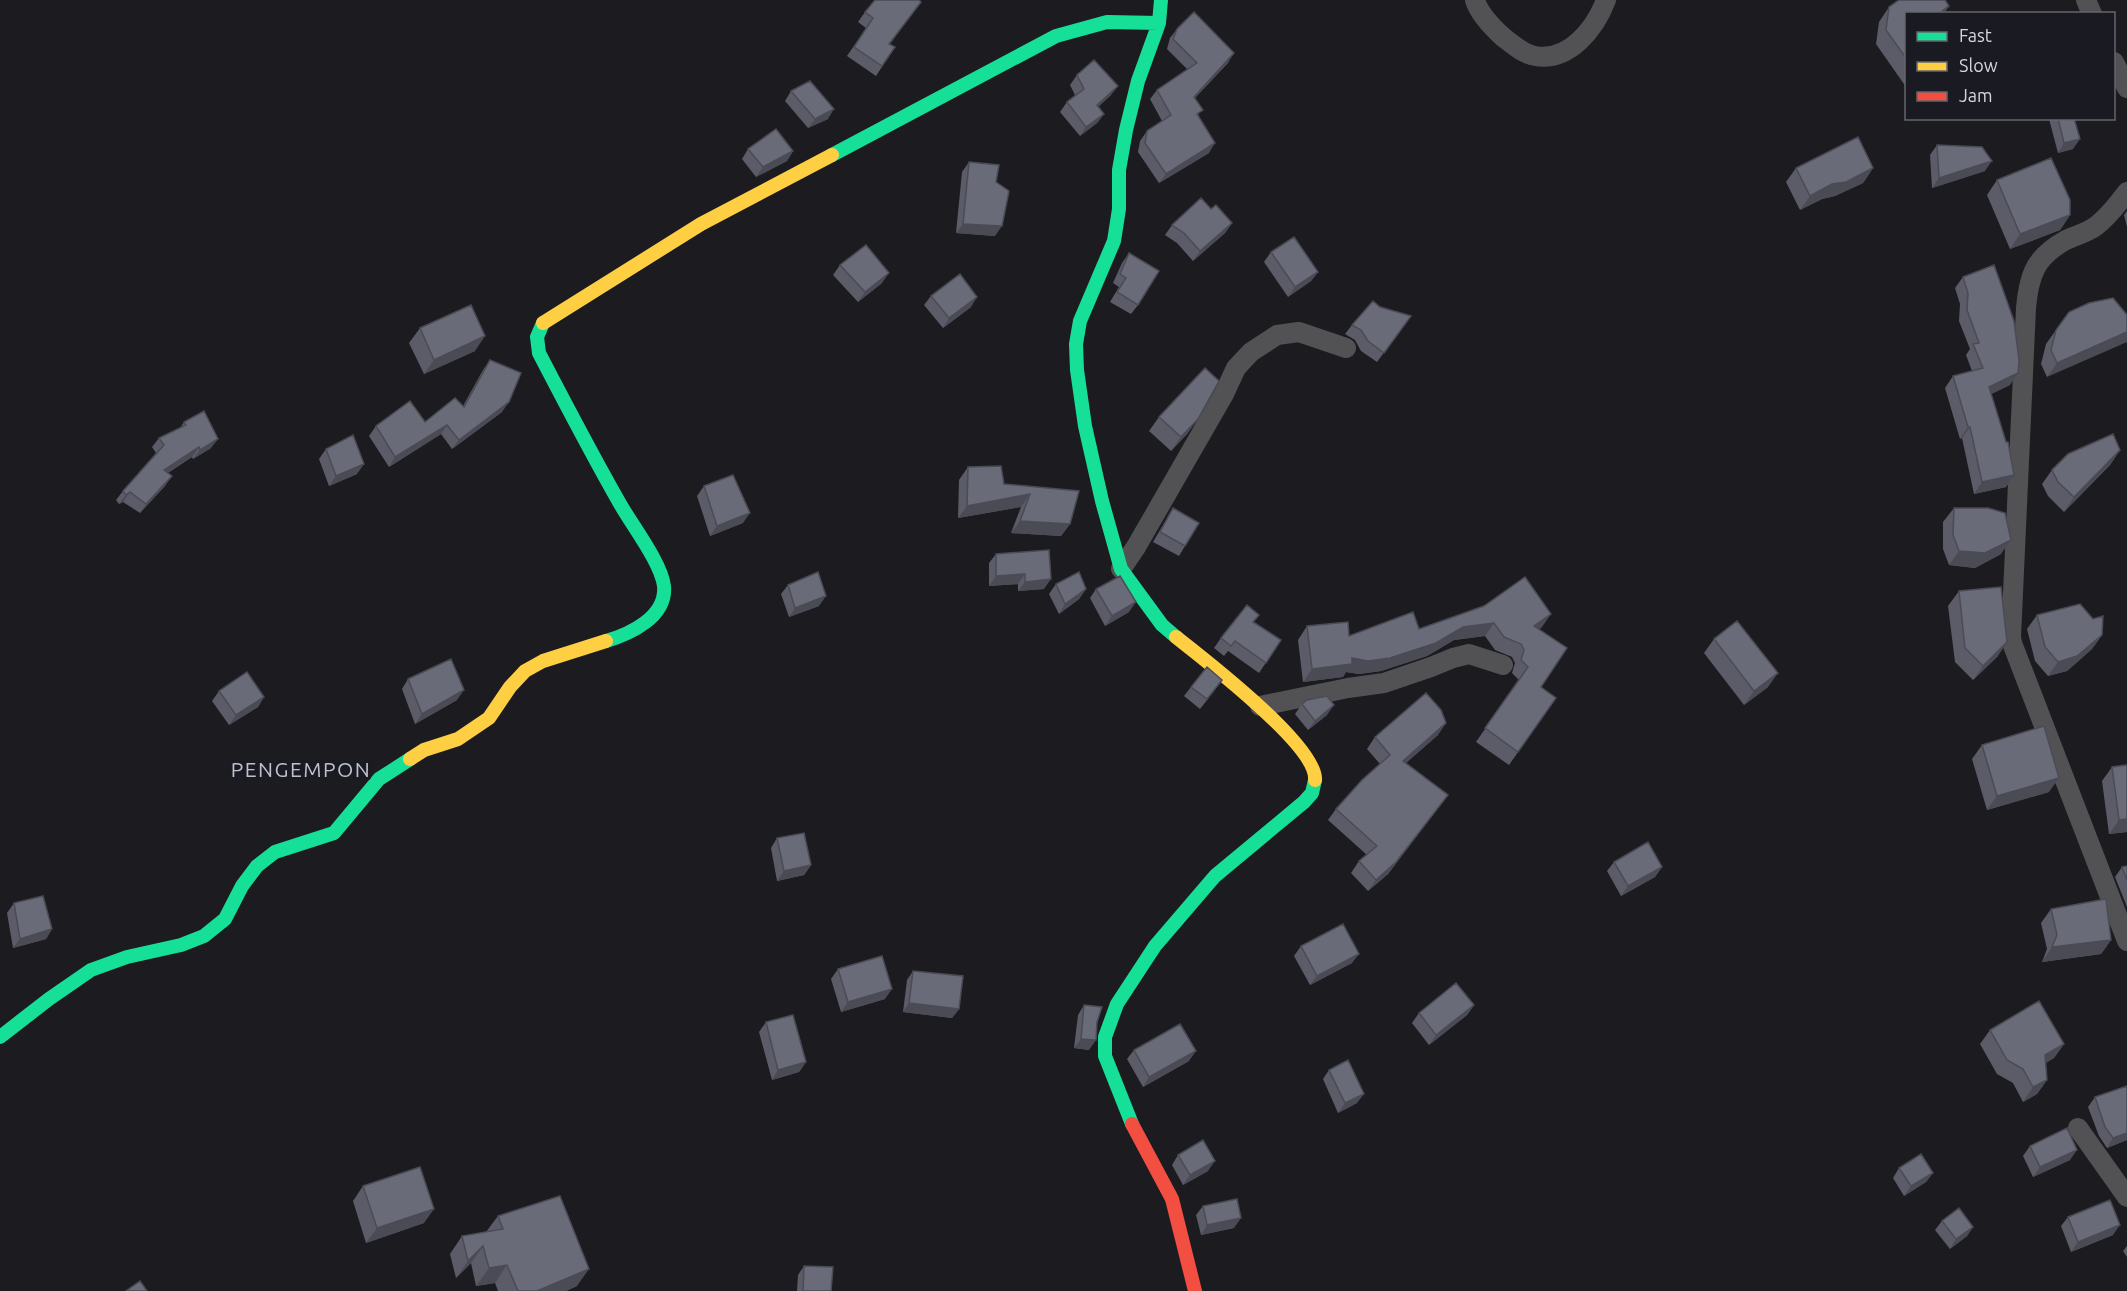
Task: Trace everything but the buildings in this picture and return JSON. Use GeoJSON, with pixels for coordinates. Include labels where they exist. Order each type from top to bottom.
{"type":"FeatureCollection","features":[{"type":"Feature","properties":{"kind":"street"},"geometry":{"type":"LineString","coordinates":[[1161,0],[1159,23],[1138,81],[1126,130],[1119,170],[1119,209],[1114,241],[1080,321],[1076,344],[1077,370],[1085,426],[1102,501],[1121,569],[1162,626],[1260,706],[1302,751],[1316,772],[1312,792],[1304,802],[1215,876],[1155,946],[1117,1004],[1104,1046],[1105,1056],[1132,1125],[1172,1199],[1195,1291]]}},
{"type":"Feature","properties":{"kind":"street"},"geometry":{"type":"LineString","coordinates":[[1475,0],[1477,8],[1494,29],[1515,47],[1533,56],[1553,57],[1569,50],[1586,34],[1606,0]]}},
{"type":"Feature","properties":{"kind":"street"},"geometry":{"type":"LineString","coordinates":[[0,1037],[91,970],[127,957],[181,945],[204,936],[225,919],[242,886],[257,866],[276,852],[334,832],[379,778],[424,750],[458,739],[489,718],[510,687],[525,671],[543,661],[624,636],[642,625],[660,608],[664,587],[657,566],[618,501],[538,353],[537,337],[543,323],[701,224],[1056,36],[1107,22],[1159,23]]}},
{"type":"Feature","properties":{"kind":"street"},"geometry":{"type":"LineString","coordinates":[[2115,64],[2127,88]]}},
{"type":"Feature","properties":{"kind":"street"},"geometry":{"type":"LineString","coordinates":[[2127,192],[2096,226],[2066,240],[2047,254],[2030,277],[2026,305],[2011,637],[2127,941]]}},
{"type":"Feature","properties":{"kind":"street"},"geometry":{"type":"LineString","coordinates":[[1121,569],[1224,394],[1236,368],[1251,352],[1277,335],[1299,332],[1346,348]]}},
{"type":"Feature","properties":{"kind":"street"},"geometry":{"type":"LineString","coordinates":[[1260,706],[1384,683],[1468,654],[1503,665]]}},
{"type":"Feature","properties":{"kind":"street"},"geometry":{"type":"LineString","coordinates":[[2078,1128],[2127,1197]]}},
{"type":"Feature","properties":{"kind":"traffic: fast"},"geometry":{"type":"LineString","coordinates":[[1161,0],[1159,23],[1138,81],[1126,130],[1119,170],[1119,209],[1114,241],[1080,321],[1076,344],[1077,370],[1085,426],[1102,501],[1121,569],[1162,625],[1176,637]]}},
{"type":"Feature","properties":{"kind":"traffic: fast"},"geometry":{"type":"LineString","coordinates":[[832,155],[1056,36],[1107,22],[1159,23]]}},
{"type":"Feature","properties":{"kind":"traffic: fast"},"geometry":{"type":"LineString","coordinates":[[543,323],[537,337],[539,353],[624,511],[652,555],[664,586],[660,607],[645,623],[626,634],[606,641]]}},
{"type":"Feature","properties":{"kind":"traffic: fast"},"geometry":{"type":"LineString","coordinates":[[0,1037],[91,970],[127,957],[181,945],[204,936],[225,919],[242,886],[257,866],[275,852],[334,833],[379,779],[410,759]]}},
{"type":"Feature","properties":{"kind":"traffic: fast"},"geometry":{"type":"LineString","coordinates":[[1132,1124],[1105,1056],[1105,1037],[1117,1004],[1155,946],[1215,876],[1304,802],[1312,793],[1315,780]]}},
{"type":"Feature","properties":{"kind":"traffic: slow"},"geometry":{"type":"LineString","coordinates":[[543,323],[701,224],[832,155]]}},
{"type":"Feature","properties":{"kind":"traffic: slow"},"geometry":{"type":"LineString","coordinates":[[1176,637],[1233,683],[1280,726],[1311,765],[1315,780]]}},
{"type":"Feature","properties":{"kind":"traffic: slow"},"geometry":{"type":"LineString","coordinates":[[410,759],[424,750],[458,739],[489,718],[510,687],[525,671],[543,661],[606,641]]}},
{"type":"Feature","properties":{"kind":"traffic: jam"},"geometry":{"type":"LineString","coordinates":[[1132,1124],[1172,1199],[1195,1291]]}},
{"type":"Feature","properties":{"kind":"district","name":"PENGEMPON"},"geometry":{"type":"Point","coordinates":[301,770]}}]}
